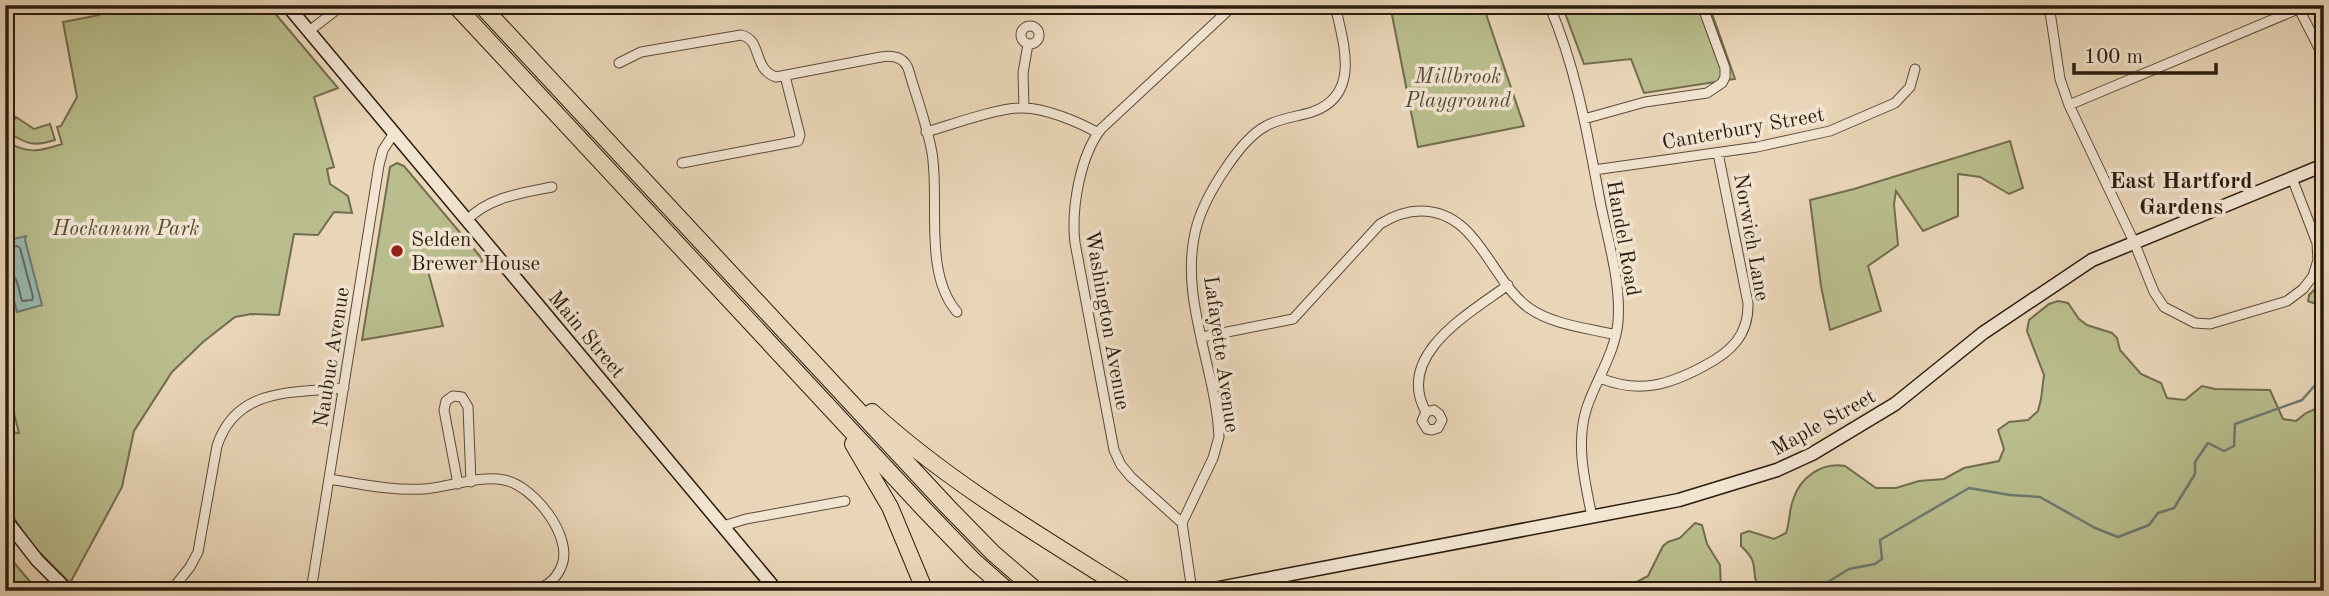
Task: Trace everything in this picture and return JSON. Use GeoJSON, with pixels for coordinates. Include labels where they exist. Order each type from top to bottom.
{"type":"FeatureCollection","features":[{"type":"Feature","properties":{"kind":"highway"},"geometry":{"type":"LineString","coordinates":[[455,5],[953,539],[1008,591]]}},
{"type":"Feature","properties":{"kind":"highway"},"geometry":{"type":"LineString","coordinates":[[481,5],[957,517],[1037,591]]}},
{"type":"Feature","properties":{"kind":"highway"},"geometry":{"type":"LineString","coordinates":[[821,371],[850,391],[893,431],[935,464],[1103,583],[1128,591]]}},
{"type":"Feature","properties":{"kind":"highway"},"geometry":{"type":"LineString","coordinates":[[836,415],[884,495],[925,591]]}},
{"type":"Feature","properties":{"kind":"street","name":"Main Street"},"geometry":{"type":"LineString","coordinates":[[287,5],[777,591]]}},
{"type":"Feature","properties":{"kind":"street"},"geometry":{"type":"LineString","coordinates":[[309,31],[344,5]]}},
{"type":"Feature","properties":{"kind":"street","name":"Washington Avenue"},"geometry":{"type":"LineString","coordinates":[[1182,523],[1125,470],[1112,444],[1075,243],[1073,219],[1079,182],[1098,133],[1234,5]]}},
{"type":"Feature","properties":{"kind":"street","name":"Lafayette Avenue"},"geometry":{"type":"LineString","coordinates":[[1182,523],[1213,458],[1219,437],[1191,266],[1192,247],[1201,213],[1247,139],[1273,122],[1316,111],[1338,92],[1345,78],[1347,65],[1335,5]]}},
{"type":"Feature","properties":{"kind":"street","name":"Handel Road"},"geometry":{"type":"LineString","coordinates":[[1549,5],[1569,56],[1584,119],[1619,308],[1616,335],[1587,406],[1581,435],[1584,476],[1592,517]]}},
{"type":"Feature","properties":{"kind":"street"},"geometry":{"type":"LineString","coordinates":[[1584,119],[1644,102],[1703,94],[1718,87],[1725,77],[1725,68],[1702,5]]}},
{"type":"Feature","properties":{"kind":"street"},"geometry":{"type":"LineString","coordinates":[[2049,5],[2060,79],[2068,105],[2134,242],[2154,292],[2164,307],[2187,320],[2210,324],[2287,301],[2303,289],[2313,276],[2318,260],[2317,243],[2292,178]]}},
{"type":"Feature","properties":{"kind":"street"},"geometry":{"type":"LineString","coordinates":[[2068,105],[2298,7],[2324,58]]}},
{"type":"Feature","properties":{"kind":"street"},"geometry":{"type":"LineString","coordinates":[[619,62],[641,52],[741,35],[752,41],[765,71],[773,76],[881,57],[898,58],[907,65],[926,132],[932,158],[934,222],[940,279],[957,312]]}},
{"type":"Feature","properties":{"kind":"street"},"geometry":{"type":"LineString","coordinates":[[1024,108],[1023,72],[1028,44]]}},
{"type":"Feature","properties":{"kind":"street","name":"Canterbury Street"},"geometry":{"type":"LineString","coordinates":[[1594,170],[1808,137],[1842,127],[1895,103],[1906,92],[1915,69]]}},
{"type":"Feature","properties":{"kind":"street"},"geometry":{"type":"LineString","coordinates":[[682,163],[798,141],[800,135],[785,76]]}},
{"type":"Feature","properties":{"kind":"street"},"geometry":{"type":"LineString","coordinates":[[926,132],[1007,110],[1024,108],[1045,112],[1098,133]]}},
{"type":"Feature","properties":{"kind":"street","name":"Naubuc Avenue"},"geometry":{"type":"LineString","coordinates":[[311,591],[381,158],[394,133]]}},
{"type":"Feature","properties":{"kind":"street","name":"Norwich Lane"},"geometry":{"type":"LineString","coordinates":[[1600,378],[1625,385],[1653,386],[1671,382],[1724,355],[1742,335],[1748,303],[1718,152]]}},
{"type":"Feature","properties":{"kind":"street","name":"Maple Street"},"geometry":{"type":"LineString","coordinates":[[1203,591],[1702,494],[1777,470],[1803,459],[1895,404],[1983,333],[2100,256],[2324,165]]}},
{"type":"Feature","properties":{"kind":"street"},"geometry":{"type":"LineString","coordinates":[[467,220],[477,211],[502,198],[552,187]]}},
{"type":"Feature","properties":{"kind":"street"},"geometry":{"type":"LineString","coordinates":[[1202,337],[1293,319],[1374,229],[1390,218],[1408,212],[1432,212],[1457,223],[1473,238],[1524,304],[1541,315],[1616,335]]}},
{"type":"Feature","properties":{"kind":"street"},"geometry":{"type":"LineString","coordinates":[[1426,412],[1419,397],[1419,379],[1430,351],[1453,326],[1508,285]]}},
{"type":"Feature","properties":{"kind":"street"},"geometry":{"type":"LineString","coordinates":[[171,591],[189,569],[198,552],[217,446],[223,430],[233,416],[246,405],[263,397],[344,388]]}},
{"type":"Feature","properties":{"kind":"street"},"geometry":{"type":"LineString","coordinates":[[457,484],[444,410],[446,401],[453,396],[462,397],[468,407],[471,482]]}},
{"type":"Feature","properties":{"kind":"street"},"geometry":{"type":"LineString","coordinates":[[329,479],[400,489],[436,488],[498,479],[520,486],[534,498],[561,533],[565,552],[560,570],[546,585],[530,591]]}},
{"type":"Feature","properties":{"kind":"street"},"geometry":{"type":"LineString","coordinates":[[723,526],[746,519],[845,501]]}},
{"type":"Feature","properties":{"kind":"street"},"geometry":{"type":"LineString","coordinates":[[5,519],[37,560],[68,591]]}},
{"type":"Feature","properties":{"kind":"street"},"geometry":{"type":"LineString","coordinates":[[1182,523],[1192,591]]}},
{"type":"Feature","properties":{"kind":"green space","name":"Hockanum Park"},"geometry":{"type":"Polygon","coordinates":[[[103,5],[268,5],[338,88],[314,97],[334,167],[327,169],[330,184],[348,196],[352,213],[334,212],[318,235],[294,234],[279,315],[251,314],[235,317],[203,342],[172,372],[134,431],[122,487],[70,583],[33,546],[5,505],[5,431],[19,433],[9,394],[5,395],[5,141],[33,150],[62,144],[57,127],[61,126],[77,97],[63,22],[99,15],[103,5]]]}},
{"type":"Feature","properties":{"kind":"green space","name":"Millbrook Playground"},"geometry":{"type":"Polygon","coordinates":[[[1390,5],[1483,5],[1524,126],[1418,147],[1390,5]]]}},
{"type":"Feature","properties":{"kind":"green space"},"geometry":{"type":"Polygon","coordinates":[[[1562,5],[1709,5],[1735,79],[1644,93],[1631,59],[1584,64],[1562,5]]]}},
{"type":"Feature","properties":{"kind":"green space"},"geometry":{"type":"Polygon","coordinates":[[[16,117],[34,129],[50,124],[55,140],[35,144],[25,142],[7,132],[16,117]]]}},
{"type":"Feature","properties":{"kind":"green space"},"geometry":{"type":"Polygon","coordinates":[[[2010,141],[2023,188],[2009,194],[1980,177],[1958,174],[1958,216],[1923,231],[1896,191],[1894,204],[1898,245],[1868,266],[1881,311],[1830,330],[1821,286],[1810,200],[2010,141]]]}},
{"type":"Feature","properties":{"kind":"green space"},"geometry":{"type":"Polygon","coordinates":[[[397,163],[404,166],[484,261],[428,271],[443,326],[362,340],[390,167],[397,163]]]}},
{"type":"Feature","properties":{"kind":"green space"},"geometry":{"type":"Polygon","coordinates":[[[2319,285],[2324,285],[2324,307],[2308,301],[2309,295],[2319,285]]]}},
{"type":"Feature","properties":{"kind":"green space"},"geometry":{"type":"Polygon","coordinates":[[[2058,301],[2068,303],[2079,319],[2087,325],[2112,333],[2117,338],[2120,350],[2141,374],[2161,383],[2167,398],[2185,400],[2202,386],[2215,389],[2270,390],[2283,419],[2296,421],[2324,405],[2324,591],[1760,590],[1752,559],[1741,546],[1741,534],[1749,531],[1774,539],[1786,533],[1796,492],[1806,478],[1820,469],[1845,466],[1876,488],[1896,488],[1919,481],[1944,479],[1964,468],[1999,461],[2004,449],[1998,430],[2009,422],[2028,420],[2038,411],[2041,399],[2044,375],[2027,331],[2029,320],[2049,304],[2058,301]]]}},
{"type":"Feature","properties":{"kind":"green space"},"geometry":{"type":"Polygon","coordinates":[[[1695,523],[1702,525],[1707,544],[1720,565],[1721,591],[1605,591],[1610,584],[1629,586],[1648,576],[1663,546],[1680,538],[1695,523]]]}},
{"type":"Feature","properties":{"kind":"green space"},"geometry":{"type":"Polygon","coordinates":[[[5,559],[11,559],[38,591],[5,591],[5,559]]]}},
{"type":"Feature","properties":{"kind":"water"},"geometry":{"type":"Polygon","coordinates":[[[26,236],[42,305],[17,312],[5,267],[5,241],[26,236]]]}},
{"type":"Feature","properties":{"kind":"waterway"},"geometry":{"type":"LineString","coordinates":[[1813,591],[1849,569],[1875,564],[1882,559],[1880,540],[1969,488],[2040,497],[2095,528],[2118,537],[2149,525],[2158,513],[2174,508],[2195,474],[2195,462],[2208,443],[2224,451],[2234,446],[2235,424],[2302,400],[2324,375]]}},
{"type":"Feature","properties":{"kind":"place","name":"Selden Brewer House"},"geometry":{"type":"Point","coordinates":[397,251]}},
{"type":"Feature","properties":{"kind":"district","name":"East Hartford Gardens"},"geometry":{"type":"Point","coordinates":[2181,193]}}]}
